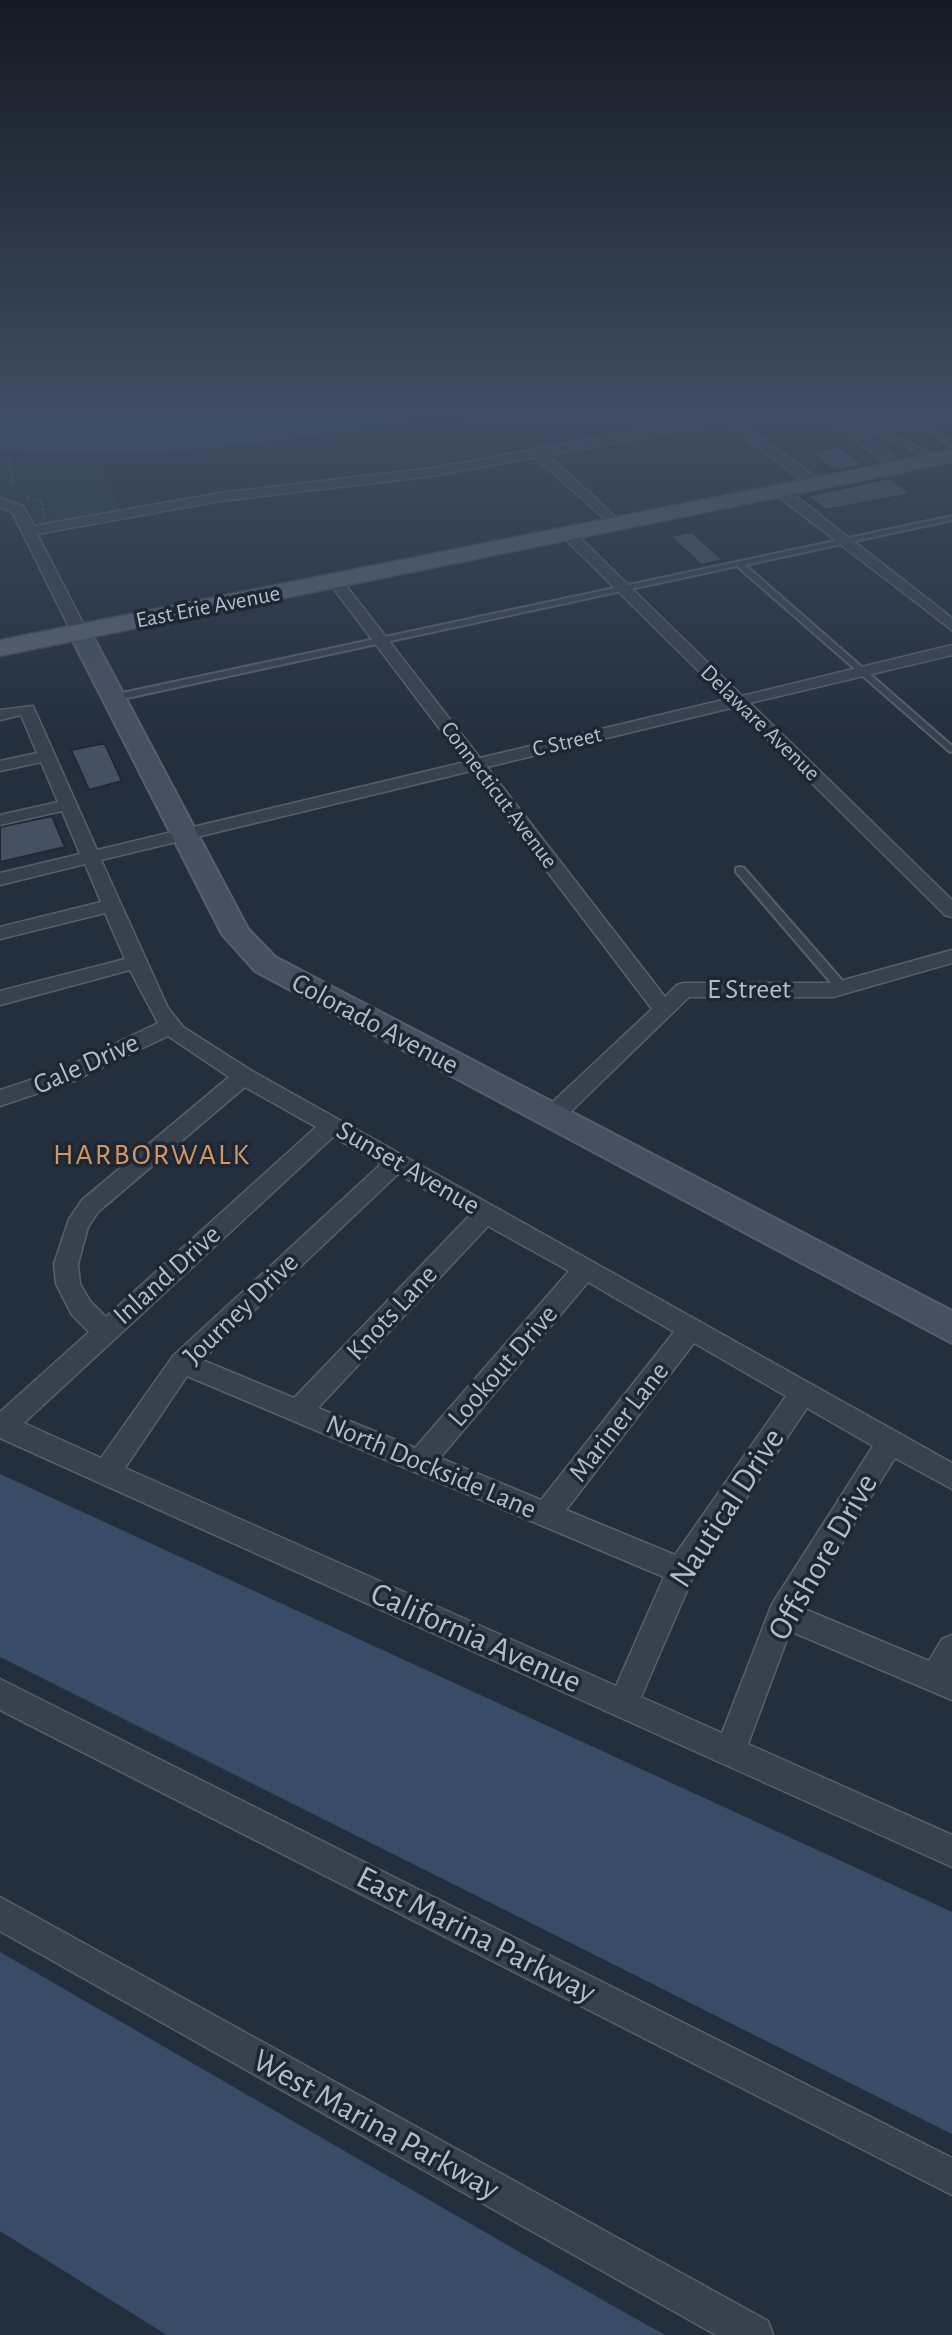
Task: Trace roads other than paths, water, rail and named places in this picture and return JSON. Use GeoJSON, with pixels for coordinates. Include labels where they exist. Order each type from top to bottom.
{"type":"FeatureCollection","features":[{"type":"Feature","properties":{"kind":"main road","name":"East Erie Avenue"},"geometry":{"type":"LineString","coordinates":[[0,648],[635,520]]}},
{"type":"Feature","properties":{"kind":"main road","name":"Colorado Avenue"},"geometry":{"type":"LineString","coordinates":[[80,633],[236,934],[265,964],[952,1328]]}},
{"type":"Feature","properties":{"kind":"street","name":"Colorado Avenue"},"geometry":{"type":"LineString","coordinates":[[24,520],[80,633]]}},
{"type":"Feature","properties":{"kind":"street"},"geometry":{"type":"LineString","coordinates":[[30,531],[90,520]]}},
{"type":"Feature","properties":{"kind":"street"},"geometry":{"type":"LineString","coordinates":[[611,520],[615,524]]}},
{"type":"Feature","properties":{"kind":"street"},"geometry":{"type":"LineString","coordinates":[[817,520],[952,625]]}},
{"type":"Feature","properties":{"kind":"street","name":"Delaware Avenue"},"geometry":{"type":"LineString","coordinates":[[568,534],[952,911]]}},
{"type":"Feature","properties":{"kind":"street","name":"Connecticut Avenue"},"geometry":{"type":"LineString","coordinates":[[335,581],[664,1010]]}},
{"type":"Feature","properties":{"kind":"street","name":"C Street"},"geometry":{"type":"LineString","coordinates":[[0,879],[952,650]]}},
{"type":"Feature","properties":{"kind":"street","name":"Sunset Avenue"},"geometry":{"type":"LineString","coordinates":[[0,715],[27,709],[159,1011],[170,1026],[187,1041],[244,1076],[952,1477]]}},
{"type":"Feature","properties":{"kind":"street"},"geometry":{"type":"LineString","coordinates":[[0,766],[46,755]]}},
{"type":"Feature","properties":{"kind":"street"},"geometry":{"type":"LineString","coordinates":[[0,820],[67,805]]}},
{"type":"Feature","properties":{"kind":"street"},"geometry":{"type":"LineString","coordinates":[[0,933],[112,905]]}},
{"type":"Feature","properties":{"kind":"street","name":"E Street"},"geometry":{"type":"LineString","coordinates":[[551,1117],[684,990],[843,989],[952,956]]}},
{"type":"Feature","properties":{"kind":"street"},"geometry":{"type":"LineString","coordinates":[[0,998],[136,962]]}},
{"type":"Feature","properties":{"kind":"street","name":"Gale Drive"},"geometry":{"type":"LineString","coordinates":[[0,1098],[66,1076],[170,1026]]}},
{"type":"Feature","properties":{"kind":"street"},"geometry":{"type":"LineString","coordinates":[[105,1332],[81,1308],[68,1284],[66,1264],[77,1225],[90,1206],[244,1076]]}},
{"type":"Feature","properties":{"kind":"street","name":"Inland Drive"},"geometry":{"type":"LineString","coordinates":[[1,1426],[332,1125]]}},
{"type":"Feature","properties":{"kind":"street","name":"Journey Drive"},"geometry":{"type":"LineString","coordinates":[[106,1473],[182,1363],[397,1162]]}},
{"type":"Feature","properties":{"kind":"street","name":"Knots Lane"},"geometry":{"type":"LineString","coordinates":[[298,1412],[486,1213]]}},
{"type":"Feature","properties":{"kind":"street","name":"Lookout Drive"},"geometry":{"type":"LineString","coordinates":[[421,1462],[585,1269]]}},
{"type":"Feature","properties":{"kind":"street","name":"Mariner Lane"},"geometry":{"type":"LineString","coordinates":[[546,1515],[691,1328]]}},
{"type":"Feature","properties":{"kind":"street","name":"North Dockside Lane"},"geometry":{"type":"LineString","coordinates":[[182,1363],[681,1571]]}},
{"type":"Feature","properties":{"kind":"street","name":"Nautical Drive"},"geometry":{"type":"LineString","coordinates":[[624,1704],[681,1571],[803,1392]]}},
{"type":"Feature","properties":{"kind":"street","name":"California Avenue"},"geometry":{"type":"LineString","coordinates":[[1,1426],[952,1851]]}},
{"type":"Feature","properties":{"kind":"street","name":"Offshore Drive"},"geometry":{"type":"LineString","coordinates":[[730,1753],[782,1614],[890,1442]]}},
{"type":"Feature","properties":{"kind":"street"},"geometry":{"type":"LineString","coordinates":[[782,1614],[944,1682],[952,1649]]}},
{"type":"Feature","properties":{"kind":"street","name":"East Marina Parkway"},"geometry":{"type":"LineString","coordinates":[[0,1693],[952,2177]]}},
{"type":"Feature","properties":{"kind":"street","name":"West Marina Parkway"},"geometry":{"type":"LineString","coordinates":[[0,1913],[754,2335]]}},
{"type":"Feature","properties":{"kind":"lane"},"geometry":{"type":"LineString","coordinates":[[113,698],[946,520]]}},
{"type":"Feature","properties":{"kind":"lane"},"geometry":{"type":"LineString","coordinates":[[738,564],[950,749]]}},
{"type":"Feature","properties":{"kind":"lane"},"geometry":{"type":"LineString","coordinates":[[740,870],[843,989]]}},
{"type":"Feature","properties":{"kind":"water"},"geometry":{"type":"Polygon","coordinates":[[[0,1474],[952,1912],[952,2134],[0,1657],[0,1474]]]}},
{"type":"Feature","properties":{"kind":"water"},"geometry":{"type":"Polygon","coordinates":[[[0,1952],[665,2335],[167,2335],[0,2231],[0,1952]]]}},
{"type":"Feature","properties":{"kind":"district","name":"HARBORWALK"},"geometry":{"type":"Point","coordinates":[152,1155]}}]}
